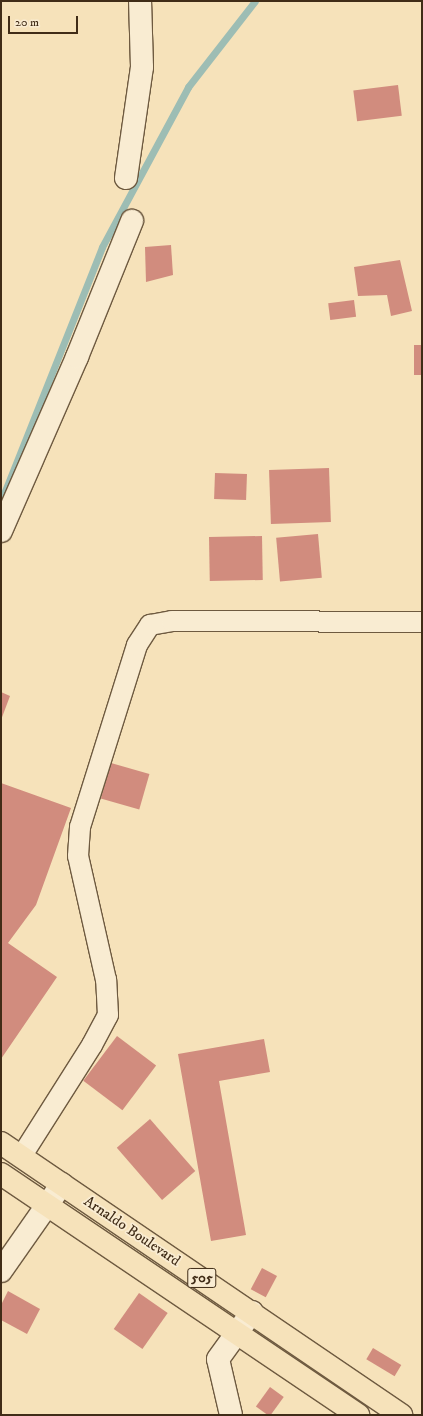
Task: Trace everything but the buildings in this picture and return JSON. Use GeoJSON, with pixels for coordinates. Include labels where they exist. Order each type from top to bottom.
{"type":"FeatureCollection","features":[{"type":"Feature","properties":{"kind":"highway","name":"Arnaldo Boulevard"},"geometry":{"type":"LineString","coordinates":[[1,1143],[252,1312],[401,1415]]}},
{"type":"Feature","properties":{"kind":"highway","name":"Arnaldo Boulevard"},"geometry":{"type":"LineString","coordinates":[[1,1174],[238,1332],[358,1415]]}},
{"type":"Feature","properties":{"kind":"street"},"geometry":{"type":"LineString","coordinates":[[126,178],[142,67],[140,1]]}},
{"type":"Feature","properties":{"kind":"street"},"geometry":{"type":"LineString","coordinates":[[1,532],[77,357],[132,221]]}},
{"type":"Feature","properties":{"kind":"street"},"geometry":{"type":"LineString","coordinates":[[21,1157],[92,1045],[108,1015],[106,980],[78,856],[80,827],[137,645],[150,625],[172,620],[422,622]]}},
{"type":"Feature","properties":{"kind":"street"},"geometry":{"type":"LineString","coordinates":[[1,1271],[46,1204],[62,1184]]}},
{"type":"Feature","properties":{"kind":"street"},"geometry":{"type":"LineString","coordinates":[[231,1415],[218,1359],[252,1312]]}},
{"type":"Feature","properties":{"kind":"waterway"},"geometry":{"type":"LineString","coordinates":[[1,501],[102,247],[188,87],[255,1]]}}]}
